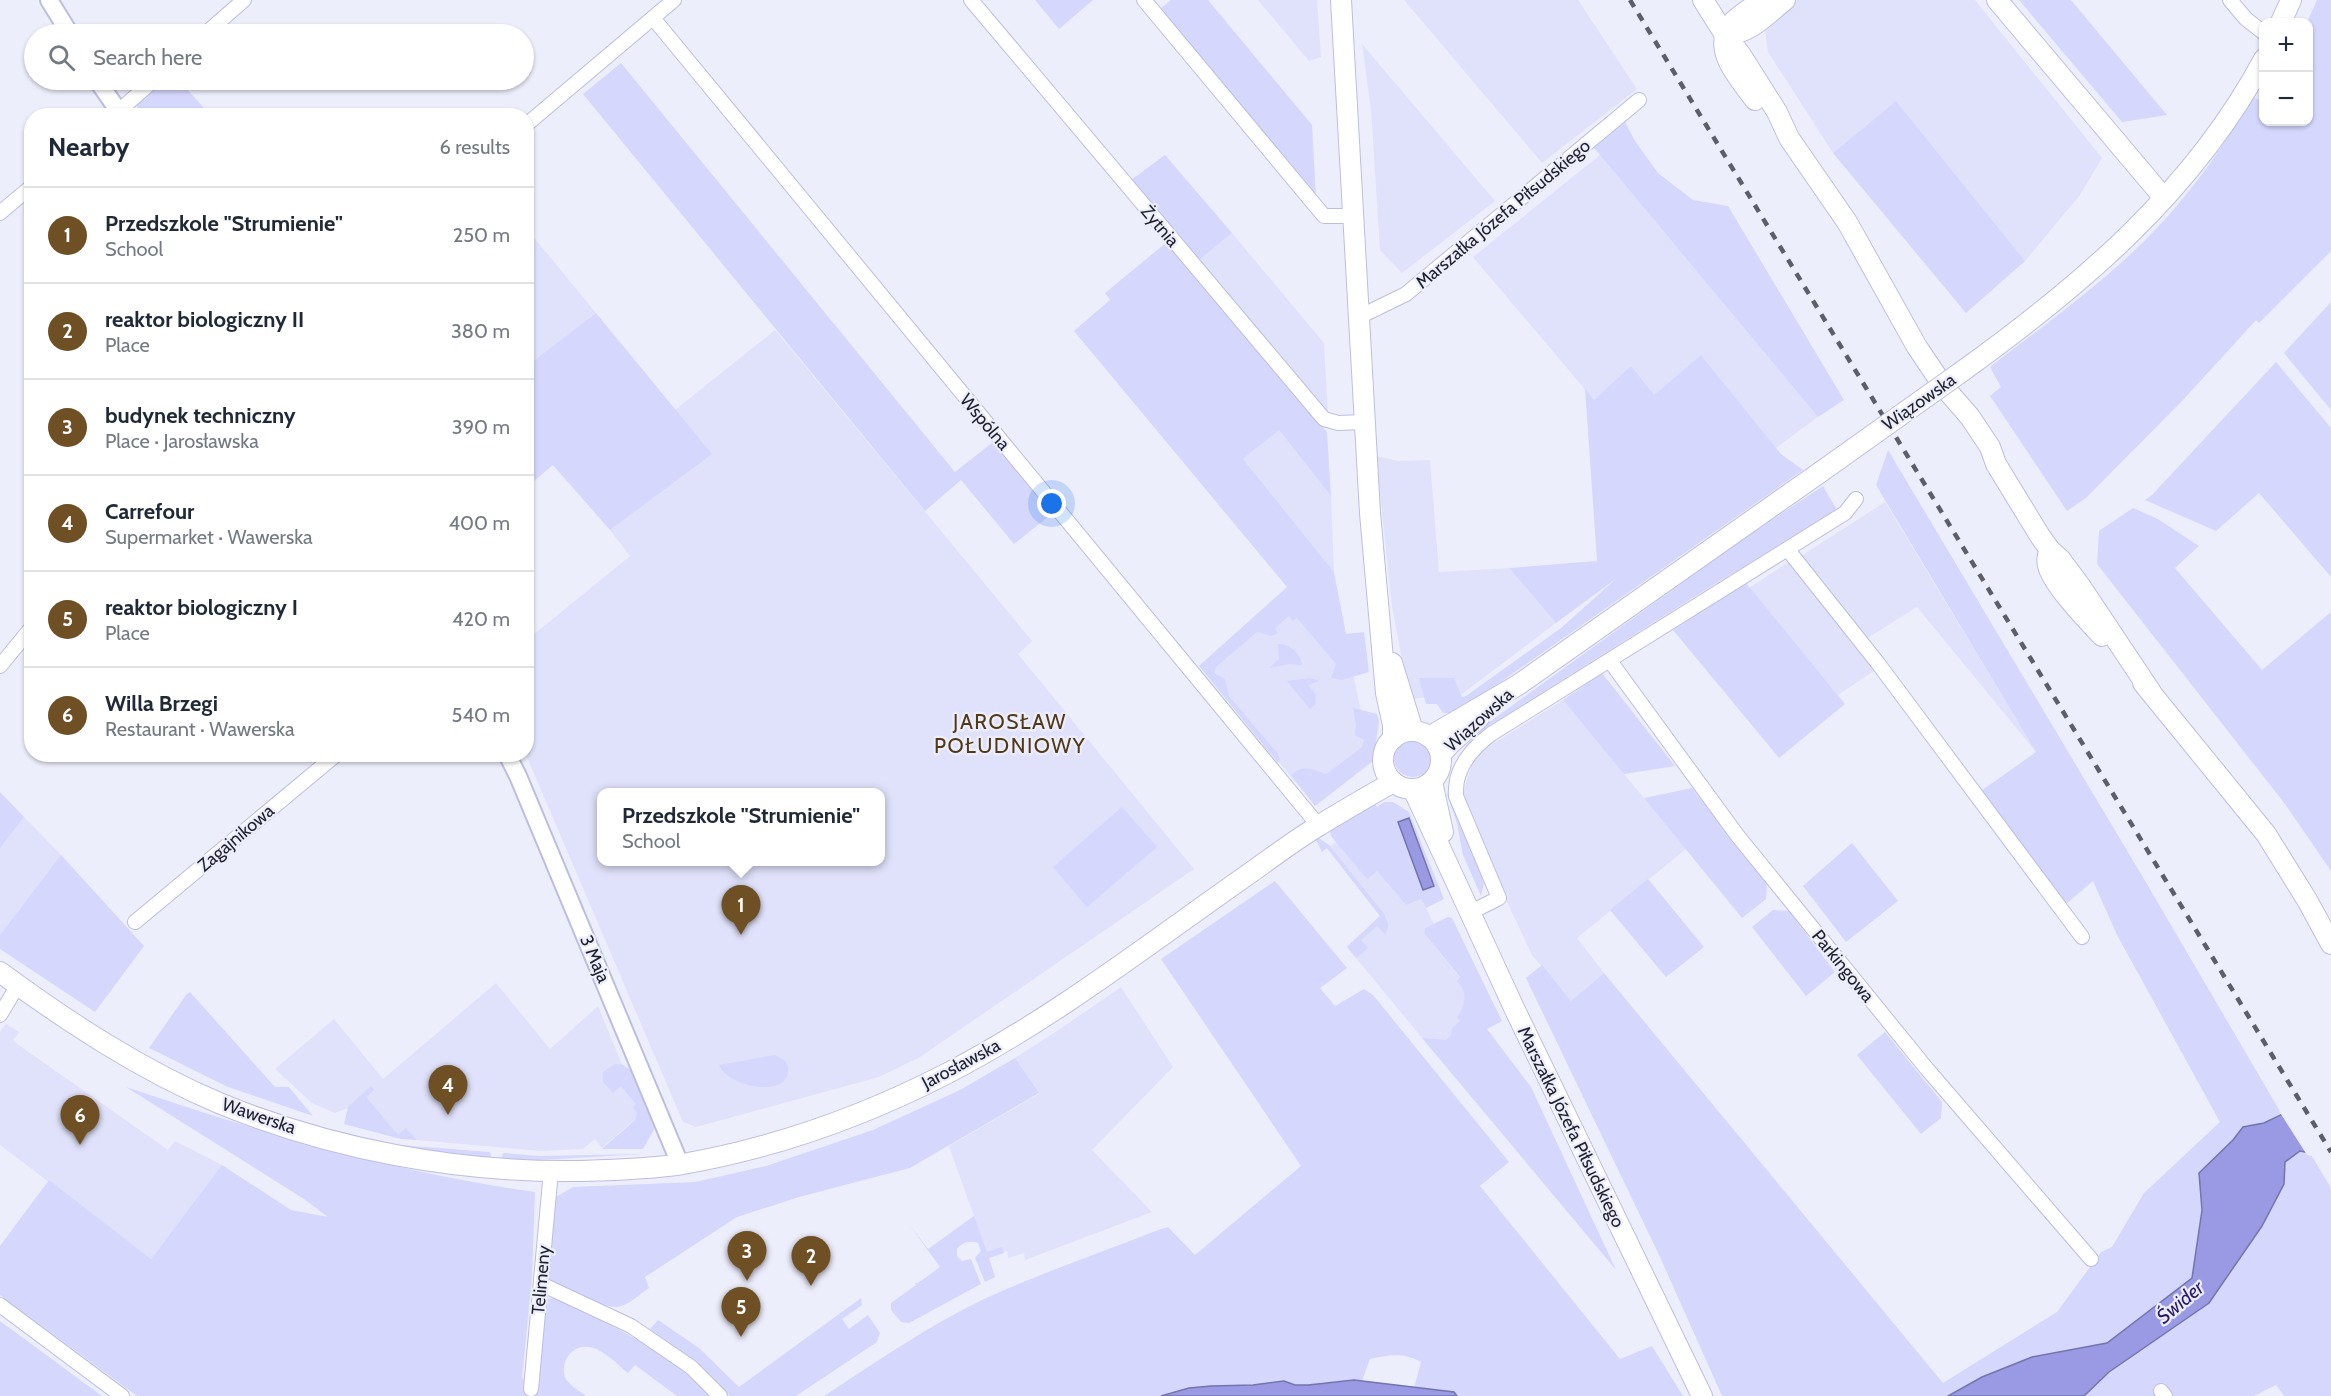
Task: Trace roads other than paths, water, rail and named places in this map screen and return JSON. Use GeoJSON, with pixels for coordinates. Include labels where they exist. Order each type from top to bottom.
{"type":"FeatureCollection","features":[{"type":"Feature","properties":{"kind":"main road"},"geometry":{"type":"LineString","coordinates":[[1341,0],[1370,513],[1386,693],[1393,725],[1393,739]]}},
{"type":"Feature","properties":{"kind":"main road"},"geometry":{"type":"LineString","coordinates":[[1703,0],[1725,35],[1742,55],[1777,112],[1789,138],[1847,222],[1898,316],[1944,387],[1970,417],[1990,447],[1996,464],[2050,550],[2048,564],[2054,578],[2083,615],[2151,692],[2266,834],[2331,944]]}},
{"type":"Feature","properties":{"kind":"main road"},"geometry":{"type":"LineString","coordinates":[[1725,35],[1736,19],[1762,0]]}},
{"type":"Feature","properties":{"kind":"main road"},"geometry":{"type":"LineString","coordinates":[[1725,35],[1742,33],[1749,29],[1785,0]]}},
{"type":"Feature","properties":{"kind":"main road"},"geometry":{"type":"LineString","coordinates":[[1997,0],[2164,198]]}},
{"type":"Feature","properties":{"kind":"main road"},"geometry":{"type":"LineString","coordinates":[[2283,18],[2291,0]]}},
{"type":"Feature","properties":{"kind":"main road","name":"Wiązowska"},"geometry":{"type":"LineString","coordinates":[[1441,754],[1450,742],[1518,685],[1964,370],[2073,287],[2164,198],[2203,152],[2235,108],[2259,67]]}},
{"type":"Feature","properties":{"kind":"main road"},"geometry":{"type":"LineString","coordinates":[[1379,607],[1391,658],[1421,734]]}},
{"type":"Feature","properties":{"kind":"main road","name":"Wiązowska"},"geometry":{"type":"LineString","coordinates":[[1421,734],[1518,685]]}},
{"type":"Feature","properties":{"kind":"main road"},"geometry":{"type":"LineString","coordinates":[[1402,733],[1421,734],[1437,744],[1441,754],[1438,774],[1424,787],[1413,789],[1400,786],[1389,775],[1384,753],[1393,739],[1402,733]]}},
{"type":"Feature","properties":{"kind":"main road","name":"Jarosławska"},"geometry":{"type":"LineString","coordinates":[[550,1171],[626,1170],[680,1164],[739,1152],[818,1129],[890,1101],[998,1045],[1076,996],[1389,775]]}},
{"type":"Feature","properties":{"kind":"main road","name":"Marszałka Józefa Piłsudskiego"},"geometry":{"type":"LineString","coordinates":[[1432,782],[1446,857]]}},
{"type":"Feature","properties":{"kind":"main road","name":"Marszałka Józefa Piłsudskiego"},"geometry":{"type":"LineString","coordinates":[[1413,789],[1435,839],[1446,857],[1469,913],[1702,1396]]}},
{"type":"Feature","properties":{"kind":"main road","name":"Wawerska"},"geometry":{"type":"LineString","coordinates":[[0,972],[77,1026],[168,1079],[219,1103],[324,1137],[431,1162],[493,1169],[550,1171]]}},
{"type":"Feature","properties":{"kind":"street"},"geometry":{"type":"LineString","coordinates":[[49,0],[64,24]]}},
{"type":"Feature","properties":{"kind":"street"},"geometry":{"type":"LineString","coordinates":[[216,24],[244,0]]}},
{"type":"Feature","properties":{"kind":"street"},"geometry":{"type":"LineString","coordinates":[[534,118],[674,0]]}},
{"type":"Feature","properties":{"kind":"street","name":"Żytnia"},"geometry":{"type":"LineString","coordinates":[[971,0],[1324,419],[1338,423],[1364,422]]}},
{"type":"Feature","properties":{"kind":"street"},"geometry":{"type":"LineString","coordinates":[[1144,0],[1324,216],[1353,216]]}},
{"type":"Feature","properties":{"kind":"street"},"geometry":{"type":"LineString","coordinates":[[2230,0],[2246,19],[2259,29]]}},
{"type":"Feature","properties":{"kind":"street","name":"Wspólna"},"geometry":{"type":"LineString","coordinates":[[653,18],[1318,825]]}},
{"type":"Feature","properties":{"kind":"street"},"geometry":{"type":"LineString","coordinates":[[103,90],[113,108]]}},
{"type":"Feature","properties":{"kind":"street"},"geometry":{"type":"LineString","coordinates":[[124,108],[143,90]]}},
{"type":"Feature","properties":{"kind":"street","name":"Marszałka Józefa Piłsudskiego"},"geometry":{"type":"LineString","coordinates":[[1359,316],[1406,294],[1639,100]]}},
{"type":"Feature","properties":{"kind":"street"},"geometry":{"type":"LineString","coordinates":[[0,213],[24,193]]}},
{"type":"Feature","properties":{"kind":"street"},"geometry":{"type":"LineString","coordinates":[[1469,913],[1499,898],[1456,796],[1455,787],[1466,758],[1473,748],[1491,734],[1845,513],[1856,499]]}},
{"type":"Feature","properties":{"kind":"street"},"geometry":{"type":"LineString","coordinates":[[1788,550],[1877,662],[2082,938]]}},
{"type":"Feature","properties":{"kind":"street"},"geometry":{"type":"LineString","coordinates":[[0,666],[24,637]]}},
{"type":"Feature","properties":{"kind":"street","name":"Parkingowa"},"geometry":{"type":"LineString","coordinates":[[1610,661],[1744,843],[1927,1069],[2091,1259]]}},
{"type":"Feature","properties":{"kind":"street","name":"Zagajnikowa"},"geometry":{"type":"LineString","coordinates":[[135,922],[327,762]]}},
{"type":"Feature","properties":{"kind":"street","name":"3 Maja"},"geometry":{"type":"LineString","coordinates":[[511,762],[680,1164]]}},
{"type":"Feature","properties":{"kind":"street"},"geometry":{"type":"LineString","coordinates":[[0,1015],[18,985]]}},
{"type":"Feature","properties":{"kind":"street","name":"Telimeny"},"geometry":{"type":"LineString","coordinates":[[531,1389],[550,1171]]}},
{"type":"Feature","properties":{"kind":"street"},"geometry":{"type":"LineString","coordinates":[[541,1284],[631,1326],[691,1367],[720,1396]]}},
{"type":"Feature","properties":{"kind":"street"},"geometry":{"type":"LineString","coordinates":[[0,1305],[122,1396]]}},
{"type":"Feature","properties":{"kind":"water"},"geometry":{"type":"Polygon","coordinates":[[[1409,818],[1434,886],[1423,890],[1398,822],[1409,818]]]}},
{"type":"Feature","properties":{"kind":"water","name":"Świder"},"geometry":{"type":"Polygon","coordinates":[[[2331,1087],[2331,1142],[2310,1153],[2300,1151],[2285,1162],[2284,1184],[2262,1226],[2209,1303],[2109,1372],[2084,1396],[1948,1396],[1982,1377],[2032,1357],[2107,1343],[2192,1278],[2202,1210],[2199,1173],[2243,1127],[2264,1123],[2317,1097],[2331,1087]]]}},
{"type":"Feature","properties":{"kind":"water"},"geometry":{"type":"Polygon","coordinates":[[[1354,1380],[1454,1392],[1457,1396],[1161,1396],[1189,1388],[1211,1386],[1253,1385],[1284,1381],[1295,1385],[1308,1385],[1354,1380]]]}},
{"type":"Feature","properties":{"kind":"railway"},"geometry":{"type":"LineString","coordinates":[[1630,0],[2331,1152]]}},
{"type":"Feature","properties":{"kind":"place","name":"Przedszkole \"Strumienie\""},"geometry":{"type":"Point","coordinates":[741,935]}},
{"type":"Feature","properties":{"kind":"place","name":"Carrefour"},"geometry":{"type":"Point","coordinates":[448,1115]}},
{"type":"Feature","properties":{"kind":"place","name":"Willa Brzegi"},"geometry":{"type":"Point","coordinates":[80,1145]}},
{"type":"Feature","properties":{"kind":"place","name":"budynek techniczny"},"geometry":{"type":"Point","coordinates":[747,1281]}},
{"type":"Feature","properties":{"kind":"place","name":"reaktor biologiczny II"},"geometry":{"type":"Point","coordinates":[811,1286]}},
{"type":"Feature","properties":{"kind":"place","name":"reaktor biologiczny I"},"geometry":{"type":"Point","coordinates":[741,1337]}},
{"type":"Feature","properties":{"kind":"district","name":"JAROSŁAW POŁUDNIOWY"},"geometry":{"type":"Point","coordinates":[1010,733]}}]}
